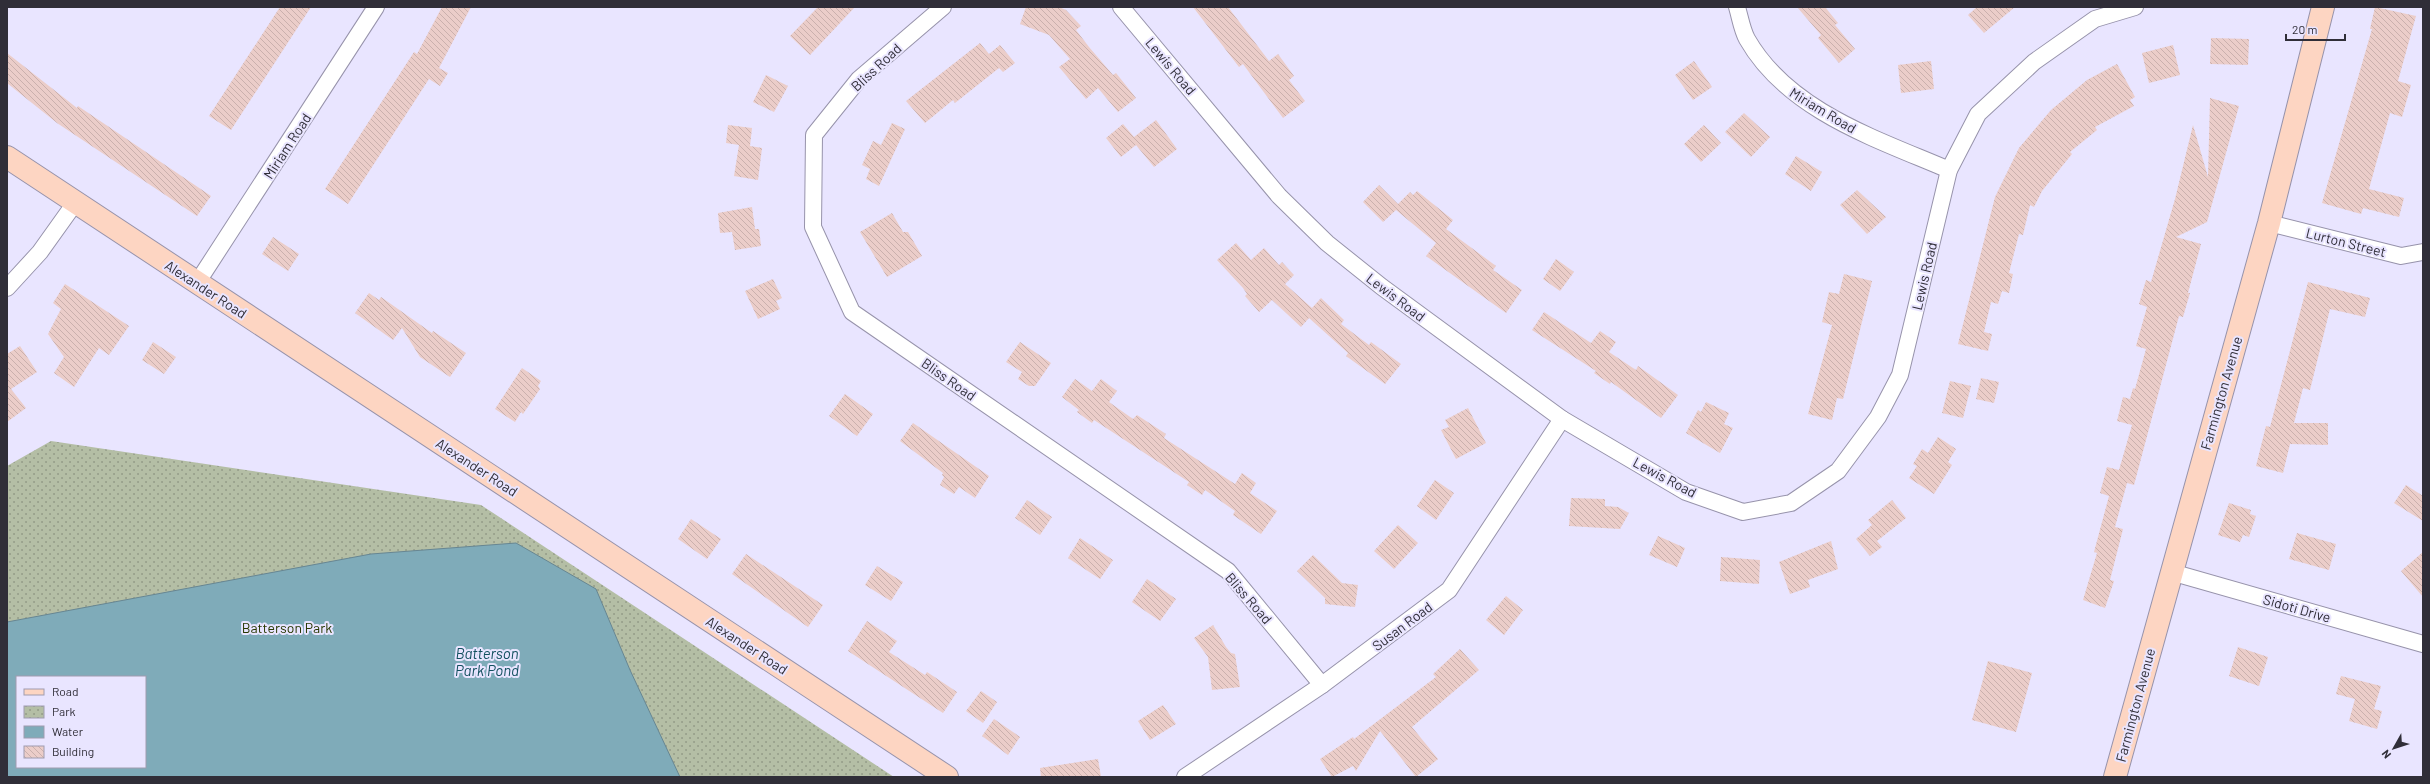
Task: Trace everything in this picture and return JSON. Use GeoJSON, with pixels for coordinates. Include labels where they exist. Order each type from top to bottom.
{"type":"FeatureCollection","features":[{"type":"Feature","properties":{"kind":"street","name":"Miriam Road"},"geometry":{"type":"LineString","coordinates":[[197,283],[376,7]]}},
{"type":"Feature","properties":{"kind":"street","name":"Bliss Road"},"geometry":{"type":"LineString","coordinates":[[943,7],[859,79],[814,135],[813,227],[852,312],[1228,571],[1322,685]]}},
{"type":"Feature","properties":{"kind":"street","name":"Lewis Road"},"geometry":{"type":"LineString","coordinates":[[1121,7],[1279,196],[1327,243],[1382,287],[1562,419],[1686,492],[1743,512],[1791,504],[1838,471],[1878,417],[1900,375],[1949,170],[1978,114],[2034,62],[2095,19],[2135,7]]}},
{"type":"Feature","properties":{"kind":"street","name":"Miriam Road"},"geometry":{"type":"LineString","coordinates":[[1737,7],[1747,38],[1783,86],[1850,128],[1949,170]]}},
{"type":"Feature","properties":{"kind":"street","name":"Farmington Avenue"},"geometry":{"type":"LineString","coordinates":[[2115,777],[2269,223],[2323,7]]}},
{"type":"Feature","properties":{"kind":"street","name":"Alexander Road"},"geometry":{"type":"LineString","coordinates":[[7,157],[947,777]]}},
{"type":"Feature","properties":{"kind":"street"},"geometry":{"type":"LineString","coordinates":[[7,288],[40,252],[75,203]]}},
{"type":"Feature","properties":{"kind":"street","name":"Lurton Street"},"geometry":{"type":"LineString","coordinates":[[2269,223],[2401,256],[2423,252]]}},
{"type":"Feature","properties":{"kind":"street","name":"Susan Road"},"geometry":{"type":"LineString","coordinates":[[1185,777],[1322,685],[1450,590],[1562,419]]}},
{"type":"Feature","properties":{"kind":"street","name":"Sidoti Drive"},"geometry":{"type":"LineString","coordinates":[[2171,572],[2423,644]]}},
{"type":"Feature","properties":{"kind":"green space","name":"Batterson Park Pond"},"geometry":{"type":"Polygon","coordinates":[[[51,441],[481,505],[894,777],[7,777],[7,466],[51,441]]]}},
{"type":"Feature","properties":{"kind":"water","name":"Batterson Park Pond"},"geometry":{"type":"Polygon","coordinates":[[[516,543],[596,589],[630,670],[680,777],[7,777],[7,622],[371,554],[516,543]]]}},
{"type":"Feature","properties":{"kind":"building"},"geometry":{"type":"Polygon","coordinates":[[[280,7],[311,7],[231,130],[209,116],[280,7]]]}},
{"type":"Feature","properties":{"kind":"building"},"geometry":{"type":"Polygon","coordinates":[[[442,7],[471,7],[439,68],[448,73],[440,86],[429,79],[348,204],[325,189],[414,52],[417,54],[442,7]]]}},
{"type":"Feature","properties":{"kind":"building"},"geometry":{"type":"Polygon","coordinates":[[[818,7],[855,7],[810,55],[790,36],[818,7]]]}},
{"type":"Feature","properties":{"kind":"building"},"geometry":{"type":"Polygon","coordinates":[[[1026,7],[1059,7],[1066,10],[1081,26],[1076,30],[1089,47],[1113,75],[1116,73],[1136,98],[1118,112],[1098,88],[1086,99],[1059,67],[1070,59],[1049,35],[1020,24],[1026,7]]]}},
{"type":"Feature","properties":{"kind":"building"},"geometry":{"type":"Polygon","coordinates":[[[1193,7],[1228,7],[1269,61],[1278,54],[1294,76],[1289,80],[1305,101],[1283,118],[1243,64],[1239,67],[1193,7]]]}},
{"type":"Feature","properties":{"kind":"building"},"geometry":{"type":"Polygon","coordinates":[[[1797,7],[1825,7],[1838,23],[1835,25],[1855,49],[1839,63],[1818,38],[1821,35],[1797,7]]]}},
{"type":"Feature","properties":{"kind":"building"},"geometry":{"type":"Polygon","coordinates":[[[1977,7],[2015,7],[1984,33],[1968,15],[1977,7]]]}},
{"type":"Feature","properties":{"kind":"building"},"geometry":{"type":"Polygon","coordinates":[[[2375,7],[2416,16],[2398,81],[2411,85],[2402,117],[2390,113],[2369,189],[2404,198],[2399,217],[2363,208],[2361,214],[2322,203],[2372,29],[2370,29],[2375,7]]]}},
{"type":"Feature","properties":{"kind":"building"},"geometry":{"type":"Polygon","coordinates":[[[2211,38],[2249,39],[2248,65],[2210,64],[2211,38]]]}},
{"type":"Feature","properties":{"kind":"building"},"geometry":{"type":"Polygon","coordinates":[[[980,43],[989,54],[1000,45],[1015,63],[1003,72],[999,68],[955,103],[953,100],[925,123],[906,101],[980,43]]]}},
{"type":"Feature","properties":{"kind":"building"},"geometry":{"type":"Polygon","coordinates":[[[2173,45],[2180,75],[2149,83],[2142,53],[2173,45]]]}},
{"type":"Feature","properties":{"kind":"building"},"geometry":{"type":"Polygon","coordinates":[[[7,53],[77,108],[78,106],[211,196],[197,216],[57,123],[7,83],[7,53]]]}},
{"type":"Feature","properties":{"kind":"building"},"geometry":{"type":"Polygon","coordinates":[[[1694,61],[1712,87],[1693,100],[1675,75],[1694,61]]]}},
{"type":"Feature","properties":{"kind":"building"},"geometry":{"type":"Polygon","coordinates":[[[1931,61],[1934,89],[1901,93],[1898,65],[1931,61]]]}},
{"type":"Feature","properties":{"kind":"building"},"geometry":{"type":"Polygon","coordinates":[[[2117,64],[2135,97],[2130,100],[2134,106],[2095,127],[2097,130],[2070,152],[2072,154],[2042,191],[2034,207],[2030,205],[2023,235],[2019,234],[2009,273],[2013,274],[2009,293],[2002,291],[1998,304],[1991,302],[1984,332],[1992,334],[1988,351],[1958,344],[1995,197],[2019,148],[2051,110],[2087,80],[2117,64]]]}},
{"type":"Feature","properties":{"kind":"building"},"geometry":{"type":"Polygon","coordinates":[[[766,75],[788,86],[774,112],[753,102],[766,75]]]}},
{"type":"Feature","properties":{"kind":"building"},"geometry":{"type":"Polygon","coordinates":[[[2210,98],[2239,106],[2207,222],[2176,237],[2201,244],[2188,293],[2190,293],[2183,317],[2179,316],[2134,485],[2127,483],[2115,527],[2123,529],[2110,580],[2114,581],[2105,608],[2083,600],[2097,553],[2094,552],[2109,496],[2100,493],[2107,467],[2119,470],[2132,425],[2117,421],[2123,397],[2130,399],[2133,388],[2135,389],[2146,349],[2136,346],[2147,307],[2139,304],[2146,280],[2151,282],[2175,199],[2193,125],[2208,177],[2210,98]]]}},
{"type":"Feature","properties":{"kind":"building"},"geometry":{"type":"Polygon","coordinates":[[[1744,113],[1770,137],[1751,157],[1725,132],[1744,113]]]}},
{"type":"Feature","properties":{"kind":"building"},"geometry":{"type":"Polygon","coordinates":[[[1156,120],[1177,149],[1154,167],[1136,145],[1121,157],[1106,138],[1123,124],[1134,137],[1156,120]]]}},
{"type":"Feature","properties":{"kind":"building"},"geometry":{"type":"Polygon","coordinates":[[[892,123],[905,129],[879,186],[866,179],[870,169],[862,165],[873,141],[881,145],[892,123]]]}},
{"type":"Feature","properties":{"kind":"building"},"geometry":{"type":"Polygon","coordinates":[[[728,125],[752,128],[750,146],[762,148],[758,180],[734,176],[739,145],[726,143],[728,125]]]}},
{"type":"Feature","properties":{"kind":"building"},"geometry":{"type":"Polygon","coordinates":[[[1704,125],[1721,143],[1701,162],[1684,144],[1704,125]]]}},
{"type":"Feature","properties":{"kind":"building"},"geometry":{"type":"Polygon","coordinates":[[[1796,156],[1822,172],[1811,191],[1785,174],[1796,156]]]}},
{"type":"Feature","properties":{"kind":"building"},"geometry":{"type":"Polygon","coordinates":[[[1379,185],[1398,204],[1410,192],[1413,195],[1417,191],[1453,220],[1446,229],[1496,266],[1493,270],[1522,290],[1506,313],[1426,256],[1436,243],[1396,210],[1383,222],[1363,202],[1379,185]]]}},
{"type":"Feature","properties":{"kind":"building"},"geometry":{"type":"Polygon","coordinates":[[[1857,190],[1886,217],[1867,234],[1840,205],[1857,190]]]}},
{"type":"Feature","properties":{"kind":"building"},"geometry":{"type":"Polygon","coordinates":[[[752,207],[755,229],[759,229],[761,246],[735,250],[732,232],[720,233],[718,213],[752,207]]]}},
{"type":"Feature","properties":{"kind":"building"},"geometry":{"type":"Polygon","coordinates":[[[892,213],[903,232],[908,232],[922,256],[887,277],[860,232],[892,213]]]}},
{"type":"Feature","properties":{"kind":"building"},"geometry":{"type":"Polygon","coordinates":[[[273,237],[299,254],[288,271],[262,254],[273,237]]]}},
{"type":"Feature","properties":{"kind":"building"},"geometry":{"type":"Polygon","coordinates":[[[1236,243],[1251,260],[1264,248],[1279,265],[1282,262],[1294,275],[1285,284],[1312,308],[1321,298],[1344,320],[1341,324],[1369,345],[1371,342],[1401,364],[1385,384],[1346,356],[1348,353],[1309,318],[1301,327],[1272,300],[1259,312],[1245,296],[1247,294],[1243,288],[1217,260],[1236,243]]]}},
{"type":"Feature","properties":{"kind":"building"},"geometry":{"type":"Polygon","coordinates":[[[1556,259],[1574,272],[1560,291],[1543,279],[1556,259]]]}},
{"type":"Feature","properties":{"kind":"building"},"geometry":{"type":"Polygon","coordinates":[[[1844,274],[1872,281],[1843,399],[1837,398],[1832,420],[1808,414],[1832,325],[1822,322],[1829,292],[1839,294],[1844,274]]]}},
{"type":"Feature","properties":{"kind":"building"},"geometry":{"type":"Polygon","coordinates":[[[773,279],[782,298],[776,301],[780,309],[758,319],[745,291],[773,279]]]}},
{"type":"Feature","properties":{"kind":"building"},"geometry":{"type":"Polygon","coordinates":[[[2308,282],[2370,298],[2365,317],[2330,309],[2310,390],[2303,388],[2294,423],[2328,423],[2328,445],[2290,444],[2283,473],[2256,466],[2266,426],[2270,427],[2308,282]]]}},
{"type":"Feature","properties":{"kind":"building"},"geometry":{"type":"Polygon","coordinates":[[[65,284],[129,326],[109,355],[99,348],[74,387],[54,373],[64,357],[48,334],[61,309],[53,303],[65,284]]]}},
{"type":"Feature","properties":{"kind":"building"},"geometry":{"type":"Polygon","coordinates":[[[369,293],[379,300],[381,297],[432,333],[433,331],[466,353],[450,377],[420,357],[402,328],[393,340],[355,313],[369,293]]]}},
{"type":"Feature","properties":{"kind":"building"},"geometry":{"type":"Polygon","coordinates":[[[1544,312],[1591,343],[1600,331],[1616,342],[1609,352],[1636,370],[1638,366],[1678,395],[1661,418],[1611,382],[1610,384],[1594,373],[1596,371],[1532,330],[1544,312]]]}},
{"type":"Feature","properties":{"kind":"building"},"geometry":{"type":"Polygon","coordinates":[[[153,342],[176,357],[164,374],[142,360],[153,342]]]}},
{"type":"Feature","properties":{"kind":"building"},"geometry":{"type":"Polygon","coordinates":[[[1020,342],[1051,363],[1035,386],[1029,386],[1018,379],[1022,372],[1006,362],[1020,342]]]}},
{"type":"Feature","properties":{"kind":"building"},"geometry":{"type":"Polygon","coordinates":[[[20,346],[37,372],[11,389],[26,408],[7,422],[7,354],[20,346]]]}},
{"type":"Feature","properties":{"kind":"building"},"geometry":{"type":"Polygon","coordinates":[[[522,368],[541,381],[538,386],[540,389],[523,414],[521,412],[515,422],[495,409],[522,368]]]}},
{"type":"Feature","properties":{"kind":"building"},"geometry":{"type":"Polygon","coordinates":[[[1981,378],[1999,382],[1994,403],[1976,399],[1981,378]]]}},
{"type":"Feature","properties":{"kind":"building"},"geometry":{"type":"Polygon","coordinates":[[[1075,379],[1092,391],[1101,379],[1117,391],[1109,402],[1133,419],[1137,415],[1166,434],[1164,438],[1235,484],[1242,473],[1256,483],[1250,493],[1277,511],[1261,534],[1233,515],[1235,511],[1205,490],[1202,495],[1187,485],[1189,482],[1094,420],[1092,423],[1077,412],[1079,410],[1062,397],[1075,379]]]}},
{"type":"Feature","properties":{"kind":"building"},"geometry":{"type":"Polygon","coordinates":[[[1950,381],[1971,386],[1963,418],[1942,413],[1950,381]]]}},
{"type":"Feature","properties":{"kind":"building"},"geometry":{"type":"Polygon","coordinates":[[[845,394],[873,414],[857,436],[829,416],[845,394]]]}},
{"type":"Feature","properties":{"kind":"building"},"geometry":{"type":"Polygon","coordinates":[[[1706,402],[1729,413],[1724,424],[1733,428],[1720,453],[1686,433],[1698,410],[1701,412],[1706,402]]]}},
{"type":"Feature","properties":{"kind":"building"},"geometry":{"type":"Polygon","coordinates":[[[1468,408],[1486,443],[1456,459],[1441,430],[1449,427],[1445,420],[1468,408]]]}},
{"type":"Feature","properties":{"kind":"building"},"geometry":{"type":"Polygon","coordinates":[[[913,423],[989,476],[975,498],[959,487],[954,494],[940,485],[944,477],[942,475],[943,473],[900,441],[913,423]]]}},
{"type":"Feature","properties":{"kind":"building"},"geometry":{"type":"Polygon","coordinates":[[[1938,437],[1956,449],[1948,462],[1952,465],[1934,494],[1909,478],[1917,466],[1913,464],[1922,449],[1928,453],[1938,437]]]}},
{"type":"Feature","properties":{"kind":"building"},"geometry":{"type":"Polygon","coordinates":[[[1435,480],[1454,493],[1436,520],[1417,506],[1435,480]]]}},
{"type":"Feature","properties":{"kind":"building"},"geometry":{"type":"Polygon","coordinates":[[[2406,485],[2423,496],[2423,521],[2394,503],[2406,485]]]}},
{"type":"Feature","properties":{"kind":"building"},"geometry":{"type":"Polygon","coordinates":[[[1571,498],[1605,499],[1605,506],[1618,507],[1629,513],[1620,529],[1569,526],[1571,498]]]}},
{"type":"Feature","properties":{"kind":"building"},"geometry":{"type":"Polygon","coordinates":[[[1027,500],[1052,517],[1040,535],[1015,518],[1027,500]]]}},
{"type":"Feature","properties":{"kind":"building"},"geometry":{"type":"Polygon","coordinates":[[[1892,500],[1906,518],[1877,541],[1882,547],[1870,556],[1856,539],[1872,525],[1868,520],[1892,500]]]}},
{"type":"Feature","properties":{"kind":"building"},"geometry":{"type":"Polygon","coordinates":[[[2229,503],[2251,510],[2250,514],[2256,516],[2249,537],[2243,535],[2240,542],[2218,535],[2229,503]]]}},
{"type":"Feature","properties":{"kind":"building"},"geometry":{"type":"Polygon","coordinates":[[[691,519],[721,539],[707,559],[678,539],[691,519]]]}},
{"type":"Feature","properties":{"kind":"building"},"geometry":{"type":"Polygon","coordinates":[[[1398,525],[1418,543],[1394,569],[1374,551],[1398,525]]]}},
{"type":"Feature","properties":{"kind":"building"},"geometry":{"type":"Polygon","coordinates":[[[2297,533],[2336,544],[2329,570],[2289,559],[2297,533]]]}},
{"type":"Feature","properties":{"kind":"building"},"geometry":{"type":"Polygon","coordinates":[[[1658,536],[1685,548],[1677,567],[1649,555],[1658,536]]]}},
{"type":"Feature","properties":{"kind":"building"},"geometry":{"type":"Polygon","coordinates":[[[1080,538],[1113,560],[1100,579],[1068,558],[1080,538]]]}},
{"type":"Feature","properties":{"kind":"building"},"geometry":{"type":"Polygon","coordinates":[[[1831,541],[1838,569],[1808,580],[1810,587],[1790,594],[1779,562],[1831,541]]]}},
{"type":"Feature","properties":{"kind":"building"},"geometry":{"type":"Polygon","coordinates":[[[2423,552],[2423,597],[2401,571],[2423,552]]]}},
{"type":"Feature","properties":{"kind":"building"},"geometry":{"type":"Polygon","coordinates":[[[746,554],[823,605],[808,627],[732,574],[746,554]]]}},
{"type":"Feature","properties":{"kind":"building"},"geometry":{"type":"Polygon","coordinates":[[[1313,555],[1342,583],[1358,585],[1355,607],[1325,604],[1325,598],[1297,571],[1313,555]]]}},
{"type":"Feature","properties":{"kind":"building"},"geometry":{"type":"Polygon","coordinates":[[[1721,557],[1760,560],[1759,584],[1720,581],[1721,557]]]}},
{"type":"Feature","properties":{"kind":"building"},"geometry":{"type":"Polygon","coordinates":[[[877,566],[903,582],[891,601],[865,585],[877,566]]]}},
{"type":"Feature","properties":{"kind":"building"},"geometry":{"type":"Polygon","coordinates":[[[1147,579],[1176,599],[1160,621],[1132,602],[1147,579]]]}},
{"type":"Feature","properties":{"kind":"building"},"geometry":{"type":"Polygon","coordinates":[[[1506,596],[1523,610],[1504,635],[1486,620],[1506,596]]]}},
{"type":"Feature","properties":{"kind":"building"},"geometry":{"type":"Polygon","coordinates":[[[867,621],[897,641],[889,652],[925,675],[927,672],[957,692],[943,713],[848,651],[867,621]]]}},
{"type":"Feature","properties":{"kind":"building"},"geometry":{"type":"Polygon","coordinates":[[[1213,625],[1226,647],[1231,653],[1235,654],[1240,687],[1212,690],[1208,657],[1194,638],[1213,625]]]}},
{"type":"Feature","properties":{"kind":"building"},"geometry":{"type":"Polygon","coordinates":[[[2238,647],[2268,657],[2259,686],[2229,676],[2238,647]]]}},
{"type":"Feature","properties":{"kind":"building"},"geometry":{"type":"Polygon","coordinates":[[[1460,649],[1479,670],[1412,727],[1438,759],[1416,777],[1380,731],[1356,771],[1353,766],[1332,777],[1320,759],[1353,737],[1354,739],[1436,677],[1433,674],[1460,649]]]}},
{"type":"Feature","properties":{"kind":"building"},"geometry":{"type":"Polygon","coordinates":[[[1988,661],[2032,673],[2016,732],[1972,720],[1988,661]]]}},
{"type":"Feature","properties":{"kind":"building"},"geometry":{"type":"Polygon","coordinates":[[[2341,676],[2381,686],[2374,709],[2382,711],[2377,729],[2349,721],[2355,699],[2336,694],[2341,676]]]}},
{"type":"Feature","properties":{"kind":"building"},"geometry":{"type":"Polygon","coordinates":[[[981,691],[997,702],[983,723],[966,711],[981,691]]]}},
{"type":"Feature","properties":{"kind":"building"},"geometry":{"type":"Polygon","coordinates":[[[1163,705],[1176,724],[1150,740],[1138,721],[1163,705]]]}},
{"type":"Feature","properties":{"kind":"building"},"geometry":{"type":"Polygon","coordinates":[[[994,719],[1020,737],[1008,755],[982,736],[994,719]]]}},
{"type":"Feature","properties":{"kind":"building"},"geometry":{"type":"Polygon","coordinates":[[[1098,759],[1101,777],[1041,777],[1040,768],[1098,759]]]}},
{"type":"Feature","properties":{"kind":"park label","name":"Batterson Park"},"geometry":{"type":"Point","coordinates":[287,627]}}]}
